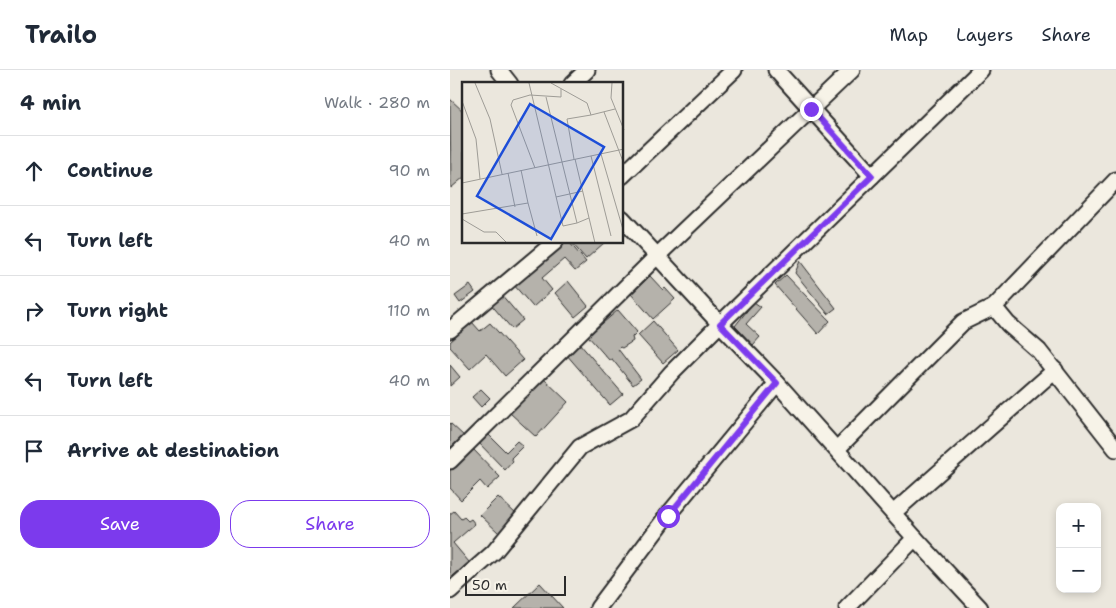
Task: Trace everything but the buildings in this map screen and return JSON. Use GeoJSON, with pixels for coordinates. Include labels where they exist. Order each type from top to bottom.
{"type":"FeatureCollection","features":[{"type":"Feature","properties":{"kind":"street"},"geometry":{"type":"LineString","coordinates":[[499,70],[508,82]]}},
{"type":"Feature","properties":{"kind":"street"},"geometry":{"type":"LineString","coordinates":[[574,82],[587,70]]}},
{"type":"Feature","properties":{"kind":"street"},"geometry":{"type":"LineString","coordinates":[[624,174],[734,70]]}},
{"type":"Feature","properties":{"kind":"street"},"geometry":{"type":"LineString","coordinates":[[776,70],[872,176]]}},
{"type":"Feature","properties":{"kind":"street"},"geometry":{"type":"LineString","coordinates":[[450,461],[657,256],[852,70]]}},
{"type":"Feature","properties":{"kind":"street"},"geometry":{"type":"LineString","coordinates":[[450,592],[494,552],[580,446],[631,419],[672,372],[720,324],[981,70]]}},
{"type":"Feature","properties":{"kind":"street"},"geometry":{"type":"LineString","coordinates":[[836,449],[964,322],[994,307],[1116,180]]}},
{"type":"Feature","properties":{"kind":"street"},"geometry":{"type":"LineString","coordinates":[[624,220],[777,383],[980,608]]}},
{"type":"Feature","properties":{"kind":"street"},"geometry":{"type":"LineString","coordinates":[[450,330],[553,244]]}},
{"type":"Feature","properties":{"kind":"street"},"geometry":{"type":"LineString","coordinates":[[994,307],[1008,324],[1039,351],[1116,448]]}},
{"type":"Feature","properties":{"kind":"street"},"geometry":{"type":"LineString","coordinates":[[893,513],[1055,370]]}},
{"type":"Feature","properties":{"kind":"street"},"geometry":{"type":"LineString","coordinates":[[598,608],[668,516],[777,383]]}},
{"type":"Feature","properties":{"kind":"street"},"geometry":{"type":"LineString","coordinates":[[847,608],[915,538]]}},
{"type":"Feature","properties":{"kind":"route"},"geometry":{"type":"LineString","coordinates":[[668,516],[777,383],[720,324],[872,176],[811,109]]}}]}
